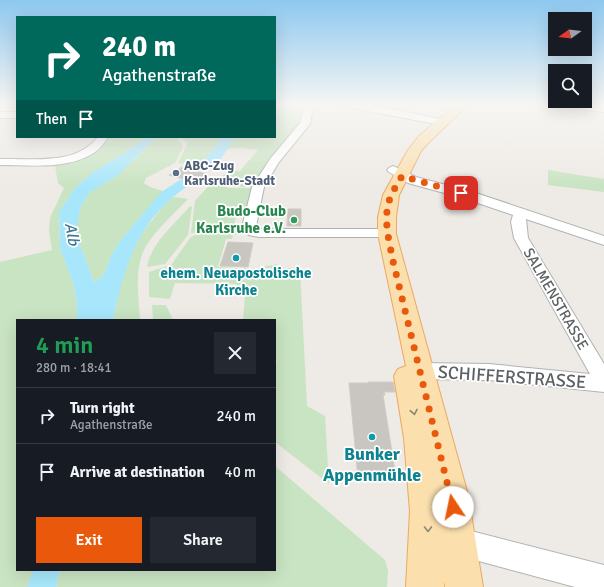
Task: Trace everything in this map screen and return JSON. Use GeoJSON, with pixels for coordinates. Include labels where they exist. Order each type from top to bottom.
{"type":"FeatureCollection","features":[{"type":"Feature","properties":{"kind":"main road"},"geometry":{"type":"LineString","coordinates":[[418,131],[401,150],[397,173],[389,202],[387,234],[451,495],[464,587]]}},
{"type":"Feature","properties":{"kind":"main road"},"geometry":{"type":"LineString","coordinates":[[397,173],[377,207],[376,219],[377,233],[419,438],[427,511],[425,587]]}},
{"type":"Feature","properties":{"kind":"street"},"geometry":{"type":"LineString","coordinates":[[299,131],[274,161],[258,187],[249,227],[254,232],[259,233],[377,233]]}},
{"type":"Feature","properties":{"kind":"street"},"geometry":{"type":"LineString","coordinates":[[0,162],[66,159],[85,153],[94,148],[103,138]]}},
{"type":"Feature","properties":{"kind":"street"},"geometry":{"type":"LineString","coordinates":[[397,173],[412,180],[521,212],[604,241]]}},
{"type":"Feature","properties":{"kind":"street","name":"SALMENSTRASSE"},"geometry":{"type":"LineString","coordinates":[[521,212],[518,222],[521,238],[578,335],[604,383]]}},
{"type":"Feature","properties":{"kind":"street","name":"SCHIFFERSTRASSE"},"geometry":{"type":"LineString","coordinates":[[420,371],[489,372],[604,383]]}},
{"type":"Feature","properties":{"kind":"street"},"geometry":{"type":"LineString","coordinates":[[459,545],[475,546],[604,580]]}},
{"type":"Feature","properties":{"kind":"green space"},"geometry":{"type":"Polygon","coordinates":[[[276,131],[296,131],[255,186],[235,186],[217,180],[231,170],[240,171],[258,150],[240,148],[227,149],[235,138],[276,138],[276,131]]]}},
{"type":"Feature","properties":{"kind":"green space"},"geometry":{"type":"Polygon","coordinates":[[[108,138],[145,138],[135,146],[92,173],[75,188],[59,212],[60,248],[73,283],[77,302],[77,319],[16,319],[16,571],[33,571],[27,587],[0,587],[0,262],[52,250],[49,231],[50,218],[64,188],[58,183],[55,166],[85,156],[103,144],[108,138]]]}},
{"type":"Feature","properties":{"kind":"green space"},"geometry":{"type":"Polygon","coordinates":[[[156,138],[181,138],[178,139],[183,147],[175,163],[146,178],[144,183],[150,187],[163,191],[121,240],[113,252],[103,276],[94,282],[76,230],[80,208],[90,192],[134,160],[156,138]]]}},
{"type":"Feature","properties":{"kind":"green space"},"geometry":{"type":"Polygon","coordinates":[[[181,138],[221,138],[205,160],[204,164],[207,168],[204,170],[188,164],[178,163],[188,143],[181,138]]]}},
{"type":"Feature","properties":{"kind":"green space"},"geometry":{"type":"Polygon","coordinates":[[[548,170],[604,179],[604,192],[548,185],[548,170]]]}},
{"type":"Feature","properties":{"kind":"green space"},"geometry":{"type":"Polygon","coordinates":[[[214,180],[229,188],[254,188],[247,212],[237,212],[233,229],[191,233],[195,201],[214,180]]]}},
{"type":"Feature","properties":{"kind":"green space"},"geometry":{"type":"Polygon","coordinates":[[[174,197],[188,199],[155,234],[144,250],[138,273],[140,319],[113,319],[117,299],[129,257],[141,235],[169,200],[174,197]]]}},
{"type":"Feature","properties":{"kind":"green space"},"geometry":{"type":"Polygon","coordinates":[[[190,206],[192,207],[188,235],[165,264],[147,267],[149,258],[158,242],[190,206]]]}},
{"type":"Feature","properties":{"kind":"green space"},"geometry":{"type":"Polygon","coordinates":[[[234,230],[243,230],[245,232],[233,235],[232,239],[226,239],[218,267],[253,269],[277,264],[277,268],[300,268],[307,406],[325,416],[329,484],[276,443],[276,319],[243,319],[245,295],[235,284],[175,283],[170,299],[149,297],[149,272],[171,265],[190,238],[195,235],[234,230]]]}},
{"type":"Feature","properties":{"kind":"green space"},"geometry":{"type":"Polygon","coordinates":[[[152,305],[166,305],[173,319],[153,319],[152,305]]]}},
{"type":"Feature","properties":{"kind":"green space"},"geometry":{"type":"Polygon","coordinates":[[[276,467],[385,560],[388,571],[387,587],[56,587],[60,571],[276,571],[276,467]]]}},
{"type":"Feature","properties":{"kind":"water","name":"Alb"},"geometry":{"type":"Polygon","coordinates":[[[145,138],[156,138],[117,176],[90,192],[80,208],[77,230],[79,242],[94,282],[103,276],[113,252],[121,240],[163,191],[183,178],[194,182],[176,195],[148,224],[138,241],[123,278],[113,319],[77,319],[77,302],[73,283],[60,248],[59,212],[75,188],[92,173],[135,146],[145,138]]]}},
{"type":"Feature","properties":{"kind":"water"},"geometry":{"type":"Polygon","coordinates":[[[221,138],[235,138],[213,170],[207,168],[204,163],[221,138]]]}},
{"type":"Feature","properties":{"kind":"water"},"geometry":{"type":"Polygon","coordinates":[[[33,571],[60,571],[56,587],[27,587],[33,571]]]}},
{"type":"Feature","properties":{"kind":"building"},"geometry":{"type":"Polygon","coordinates":[[[182,167],[207,174],[194,182],[169,175],[182,167]]]}},
{"type":"Feature","properties":{"kind":"building","name":"Budo-Club Karlsruhe e.V."},"geometry":{"type":"Polygon","coordinates":[[[288,209],[301,209],[301,226],[287,226],[288,209]]]}},
{"type":"Feature","properties":{"kind":"building","name":"ehem. Neuapostolische Kirche"},"geometry":{"type":"Polygon","coordinates":[[[228,242],[253,243],[248,267],[220,266],[228,242]]]}},
{"type":"Feature","properties":{"kind":"building","name":"Bunker Appenmühle"},"geometry":{"type":"Polygon","coordinates":[[[393,382],[395,392],[384,392],[385,395],[383,395],[396,478],[358,478],[349,383],[393,382]]]}},
{"type":"Feature","properties":{"kind":"place","name":"ABC-Zug Karlsruhe-Stadt"},"geometry":{"type":"Point","coordinates":[176,173]}},
{"type":"Feature","properties":{"kind":"place","name":"Budo-Club Karlsruhe e.V."},"geometry":{"type":"Point","coordinates":[294,220]}},
{"type":"Feature","properties":{"kind":"place","name":"ehem. Neuapostolische Kirche"},"geometry":{"type":"Point","coordinates":[236,258]}},
{"type":"Feature","properties":{"kind":"place","name":"Bunker Appenmühle"},"geometry":{"type":"Point","coordinates":[372,437]}},
{"type":"Feature","properties":{"kind":"route"},"geometry":{"type":"LineString","coordinates":[[453,507],[393,261],[387,234],[387,217],[391,195],[402,176],[461,193]]}}]}
